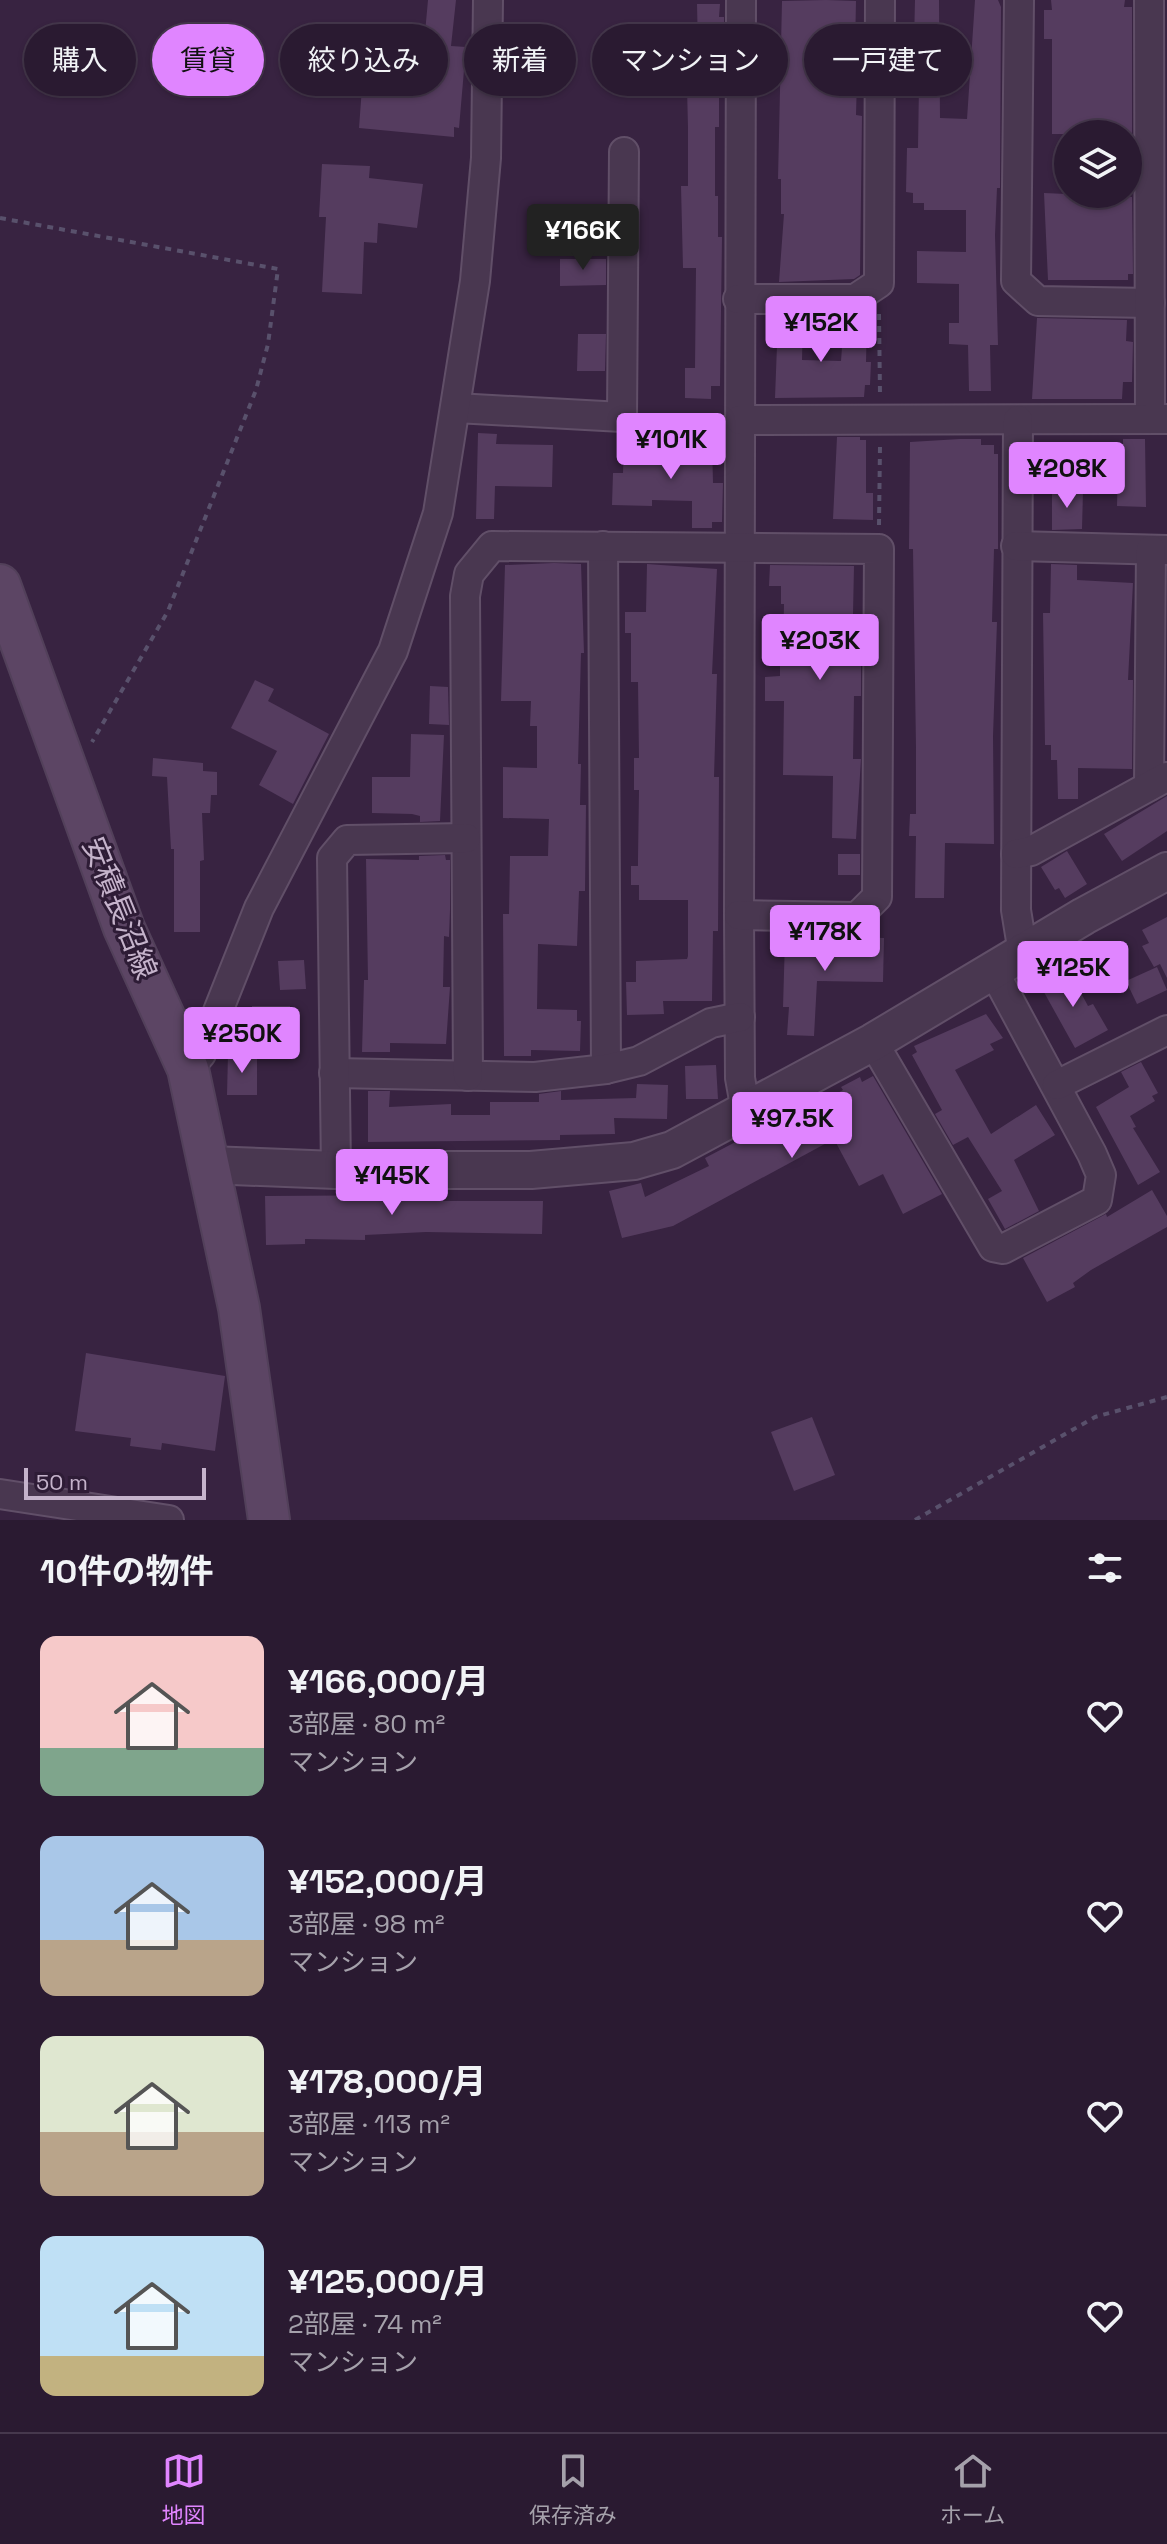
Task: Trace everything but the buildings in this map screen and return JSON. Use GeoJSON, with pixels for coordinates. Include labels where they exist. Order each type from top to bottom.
{"type":"FeatureCollection","features":[{"type":"Feature","properties":{"kind":"main road","name":"安積長沼線"},"geometry":{"type":"LineString","coordinates":[[0,585],[124,928],[188,1069],[239,1308],[269,1520]]}},
{"type":"Feature","properties":{"kind":"street"},"geometry":{"type":"LineString","coordinates":[[188,1069],[201,1054],[259,908],[393,651],[443,497],[475,281],[486,158],[488,0]]}},
{"type":"Feature","properties":{"kind":"street"},"geometry":{"type":"LineString","coordinates":[[741,0],[739,915],[740,1078],[746,1111]]}},
{"type":"Feature","properties":{"kind":"street"},"geometry":{"type":"LineString","coordinates":[[738,299],[855,299],[879,283],[880,0]]}},
{"type":"Feature","properties":{"kind":"street"},"geometry":{"type":"LineString","coordinates":[[1019,0],[1016,281],[1038,301],[1150,303]]}},
{"type":"Feature","properties":{"kind":"street"},"geometry":{"type":"LineString","coordinates":[[740,420],[1158,419],[1150,303],[1149,0]]}},
{"type":"Feature","properties":{"kind":"street"},"geometry":{"type":"LineString","coordinates":[[456,408],[622,417],[624,152]]}},
{"type":"Feature","properties":{"kind":"street"},"geometry":{"type":"LineString","coordinates":[[873,1042],[993,1247],[1003,1249],[1097,1200],[1101,1175],[1057,1085],[1008,962],[1017,934],[1018,420]]}},
{"type":"Feature","properties":{"kind":"street"},"geometry":{"type":"LineString","coordinates":[[468,1076],[465,596],[469,574],[492,546],[879,549],[877,897],[857,917],[739,915]]}},
{"type":"Feature","properties":{"kind":"street"},"geometry":{"type":"LineString","coordinates":[[603,546],[606,1069]]}},
{"type":"Feature","properties":{"kind":"street"},"geometry":{"type":"LineString","coordinates":[[1016,546],[1159,550],[1158,781],[1031,851],[1016,854]]}},
{"type":"Feature","properties":{"kind":"street"},"geometry":{"type":"LineString","coordinates":[[336,1170],[332,858],[347,840],[466,838]]}},
{"type":"Feature","properties":{"kind":"street"},"geometry":{"type":"LineString","coordinates":[[208,1165],[336,1170],[545,1170],[634,1161],[672,1150],[873,1042],[1167,871]]}},
{"type":"Feature","properties":{"kind":"street"},"geometry":{"type":"LineString","coordinates":[[334,1073],[535,1077],[606,1069],[663,1050],[711,1023],[740,1017]]}},
{"type":"Feature","properties":{"kind":"street"},"geometry":{"type":"LineString","coordinates":[[1057,1085],[1167,1030]]}},
{"type":"Feature","properties":{"kind":"street"},"geometry":{"type":"LineString","coordinates":[[0,1494],[169,1520]]}},
{"type":"Feature","properties":{"kind":"path"},"geometry":{"type":"LineString","coordinates":[[0,218],[278,269],[268,344],[256,390],[168,611],[81,760],[66,769]]}},
{"type":"Feature","properties":{"kind":"path"},"geometry":{"type":"LineString","coordinates":[[915,1520],[1095,1417],[1167,1397]]}}]}
